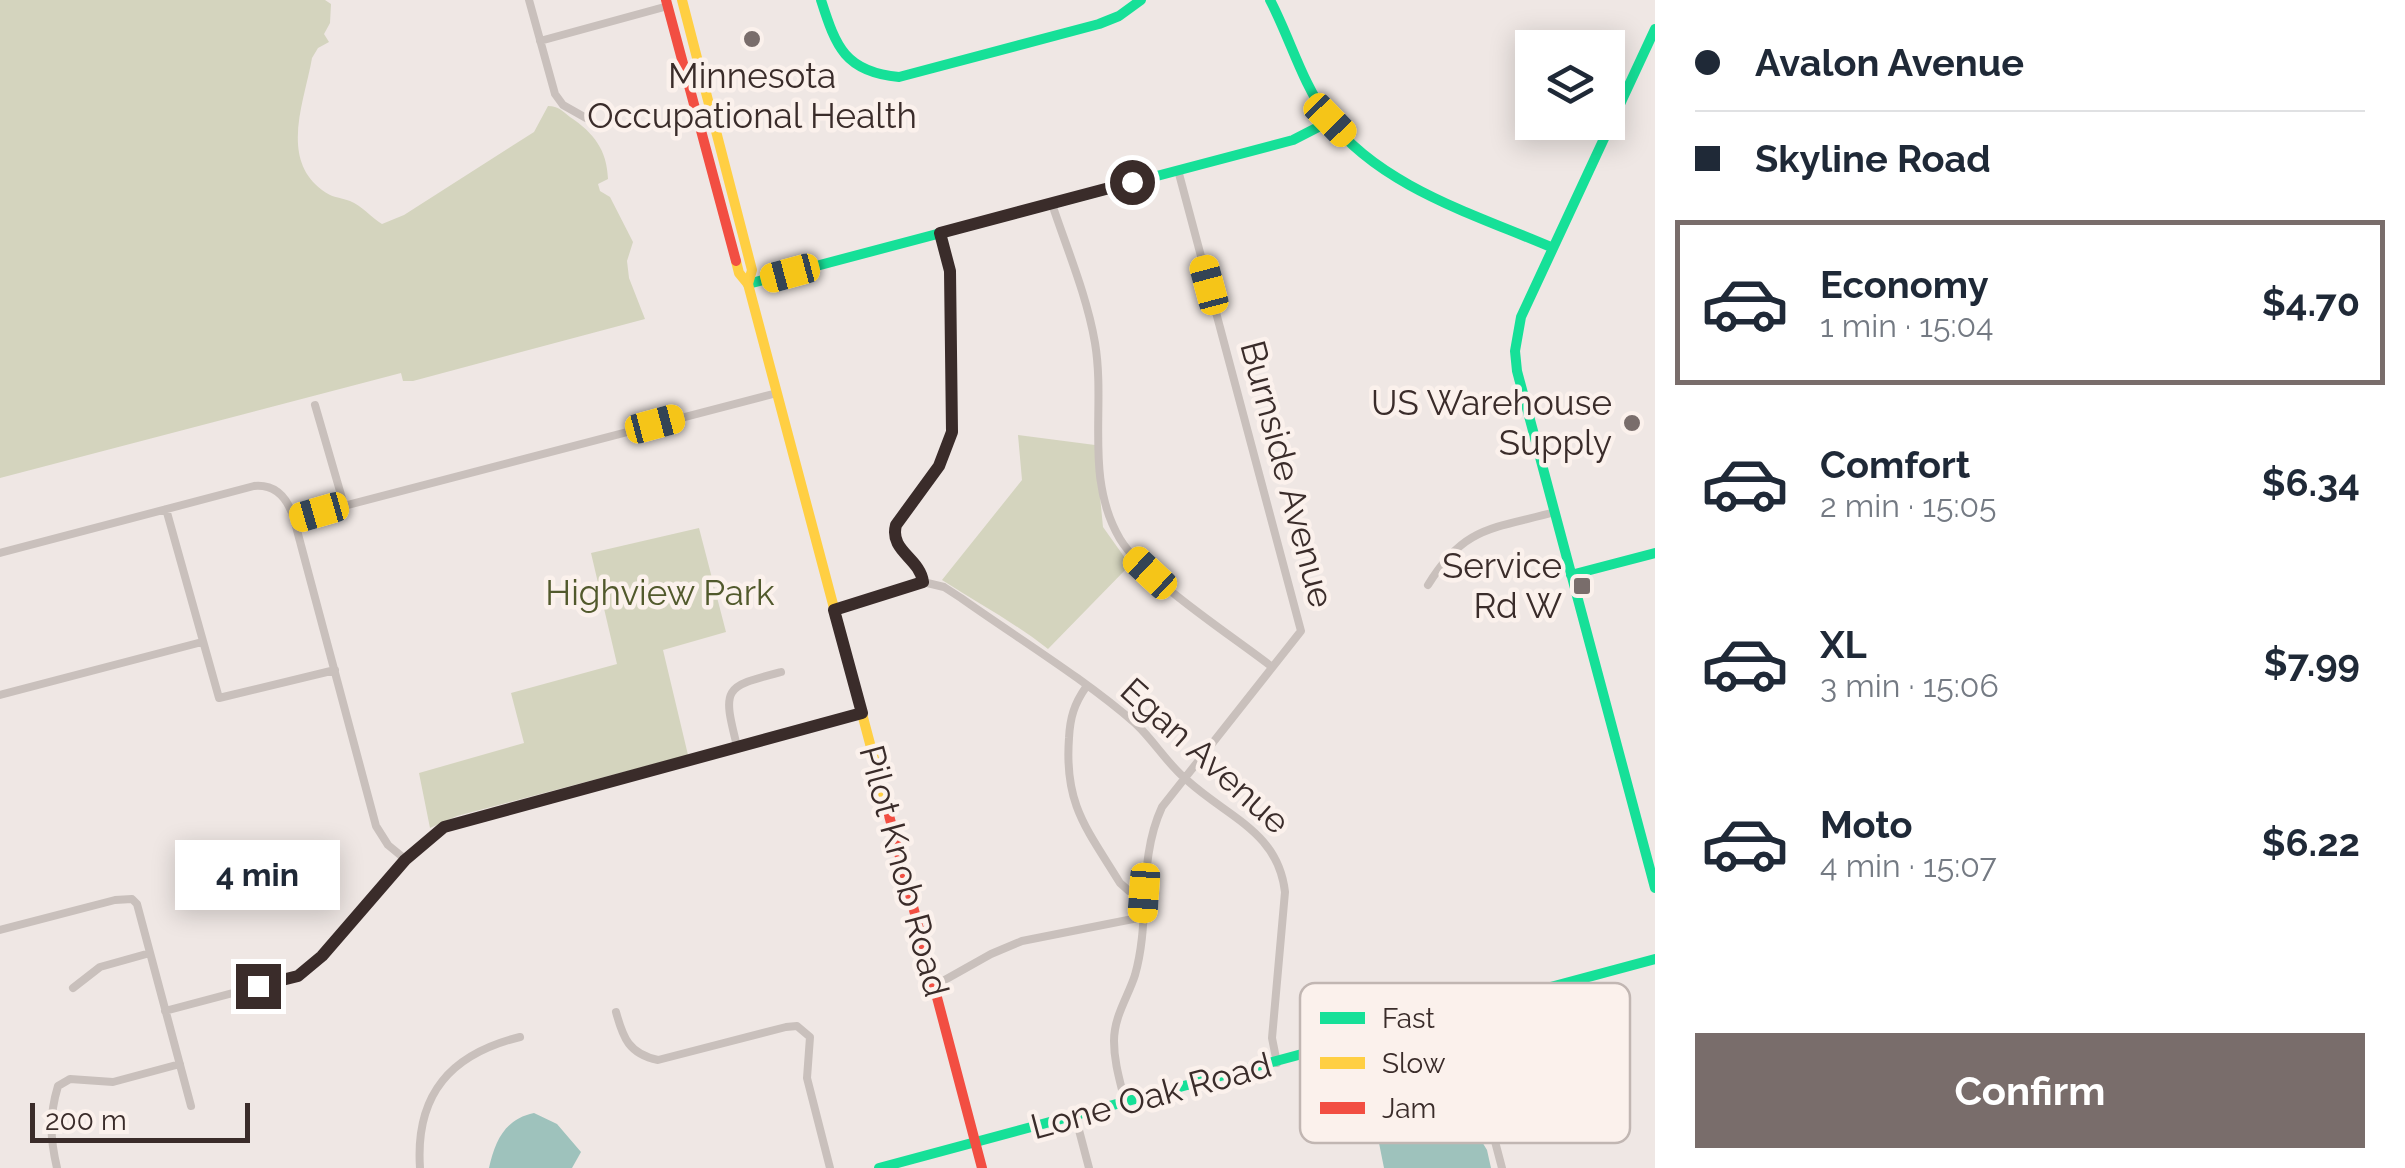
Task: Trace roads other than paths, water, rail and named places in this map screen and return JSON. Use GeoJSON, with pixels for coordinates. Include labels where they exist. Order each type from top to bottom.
{"type":"FeatureCollection","features":[{"type":"Feature","properties":{"kind":"street"},"geometry":{"type":"LineString","coordinates":[[530,0],[555,94],[563,105],[586,118]]}},
{"type":"Feature","properties":{"kind":"street"},"geometry":{"type":"LineString","coordinates":[[822,0],[830,33],[841,53],[867,72],[899,77],[1099,24],[1141,0]]}},
{"type":"Feature","properties":{"kind":"street"},"geometry":{"type":"LineString","coordinates":[[1270,0],[1282,20],[1305,82],[1330,120],[1357,149],[1393,174],[1552,248]]}},
{"type":"Feature","properties":{"kind":"street"},"geometry":{"type":"LineString","coordinates":[[540,41],[685,1]]}},
{"type":"Feature","properties":{"kind":"street","name":"Pilot Knob Road"},"geometry":{"type":"LineString","coordinates":[[685,1],[752,270],[748,284]]}},
{"type":"Feature","properties":{"kind":"street","name":"Pilot Knob Road"},"geometry":{"type":"LineString","coordinates":[[667,3],[740,274],[748,284],[982,1168]]}},
{"type":"Feature","properties":{"kind":"street"},"geometry":{"type":"LineString","coordinates":[[1655,29],[1521,317],[1515,351],[1517,371],[1655,888]]}},
{"type":"Feature","properties":{"kind":"street"},"geometry":{"type":"LineString","coordinates":[[748,284],[1292,140],[1330,120]]}},
{"type":"Feature","properties":{"kind":"street","name":"Burnside Avenue"},"geometry":{"type":"LineString","coordinates":[[1125,1102],[1115,1064],[1114,1036],[1135,974],[1150,832],[1162,807],[1301,631],[1178,170]]}},
{"type":"Feature","properties":{"kind":"street"},"geometry":{"type":"LineString","coordinates":[[1052,204],[1095,343],[1098,462],[1107,513],[1121,540],[1150,573],[1272,667]]}},
{"type":"Feature","properties":{"kind":"street"},"geometry":{"type":"LineString","coordinates":[[725,220],[738,215]]}},
{"type":"Feature","properties":{"kind":"street"},"geometry":{"type":"LineString","coordinates":[[834,610],[923,582],[922,570],[898,547],[893,535],[896,525],[939,466],[952,432],[950,271],[940,233]]}},
{"type":"Feature","properties":{"kind":"street"},"geometry":{"type":"LineString","coordinates":[[294,519],[777,394]]}},
{"type":"Feature","properties":{"kind":"street"},"geometry":{"type":"LineString","coordinates":[[316,406],[344,505]]}},
{"type":"Feature","properties":{"kind":"street"},"geometry":{"type":"LineString","coordinates":[[0,553],[264,485],[284,496],[294,519],[376,826],[388,845],[405,860]]}},
{"type":"Feature","properties":{"kind":"street"},"geometry":{"type":"LineString","coordinates":[[166,509],[219,698],[334,670]]}},
{"type":"Feature","properties":{"kind":"street"},"geometry":{"type":"LineString","coordinates":[[1428,585],[1446,556],[1466,539],[1555,512]]}},
{"type":"Feature","properties":{"kind":"street"},"geometry":{"type":"LineString","coordinates":[[1572,575],[1655,552]]}},
{"type":"Feature","properties":{"kind":"street","name":"Egan Avenue"},"geometry":{"type":"LineString","coordinates":[[923,582],[944,587],[1134,722],[1185,779],[1264,841],[1282,870],[1285,892],[1272,1038],[1277,1064]]}},
{"type":"Feature","properties":{"kind":"street"},"geometry":{"type":"LineString","coordinates":[[0,695],[202,642]]}},
{"type":"Feature","properties":{"kind":"street"},"geometry":{"type":"LineString","coordinates":[[737,746],[727,707],[730,692],[742,682],[782,672]]}},
{"type":"Feature","properties":{"kind":"street"},"geometry":{"type":"LineString","coordinates":[[1086,687],[1070,716],[1067,769],[1072,800],[1120,883],[1129,891],[1144,893]]}},
{"type":"Feature","properties":{"kind":"street"},"geometry":{"type":"LineString","coordinates":[[166,1011],[298,976],[322,956],[405,860],[444,827],[862,713]]}},
{"type":"Feature","properties":{"kind":"street"},"geometry":{"type":"LineString","coordinates":[[0,930],[132,898],[137,904],[191,1106]]}},
{"type":"Feature","properties":{"kind":"street"},"geometry":{"type":"LineString","coordinates":[[934,986],[1022,941],[1142,917]]}},
{"type":"Feature","properties":{"kind":"street"},"geometry":{"type":"LineString","coordinates":[[72,988],[100,967],[150,953]]}},
{"type":"Feature","properties":{"kind":"street","name":"Lone Oak Road"},"geometry":{"type":"LineString","coordinates":[[1567,983],[1655,959]]}},
{"type":"Feature","properties":{"kind":"street"},"geometry":{"type":"LineString","coordinates":[[616,1012],[627,1045],[658,1060],[786,1026],[804,1030],[811,1046],[807,1078],[830,1168]]}},
{"type":"Feature","properties":{"kind":"street"},"geometry":{"type":"LineString","coordinates":[[420,1168],[418,1143],[436,1087],[459,1062],[488,1045],[520,1037]]}},
{"type":"Feature","properties":{"kind":"street","name":"Lone Oak Road"},"geometry":{"type":"LineString","coordinates":[[878,1168],[1300,1058]]}},
{"type":"Feature","properties":{"kind":"street"},"geometry":{"type":"LineString","coordinates":[[57,1168],[50,1136],[51,1109],[58,1086],[70,1079],[112,1082],[180,1064]]}},
{"type":"Feature","properties":{"kind":"street"},"geometry":{"type":"LineString","coordinates":[[1075,1115],[1089,1168]]}},
{"type":"Feature","properties":{"kind":"street"},"geometry":{"type":"LineString","coordinates":[[1495,1143],[1502,1168]]}},
{"type":"Feature","properties":{"kind":"water"},"geometry":{"type":"Polygon","coordinates":[[[534,1113],[557,1124],[581,1152],[572,1168],[489,1168],[503,1133],[516,1120],[534,1113]]]}},
{"type":"Feature","properties":{"kind":"water"},"geometry":{"type":"Polygon","coordinates":[[[1379,1143],[1483,1143],[1491,1168],[1384,1168],[1379,1143]]]}},
{"type":"Feature","properties":{"kind":"place","name":"Minnesota Occupational Health"},"geometry":{"type":"Point","coordinates":[752,39]}},
{"type":"Feature","properties":{"kind":"place","name":"US Warehouse Supply"},"geometry":{"type":"Point","coordinates":[1632,423]}},
{"type":"Feature","properties":{"kind":"place","name":"Service Rd W"},"geometry":{"type":"Point","coordinates":[1582,586]}},
{"type":"Feature","properties":{"kind":"park label","name":"Highview Park"},"geometry":{"type":"Point","coordinates":[660,593]}}]}
